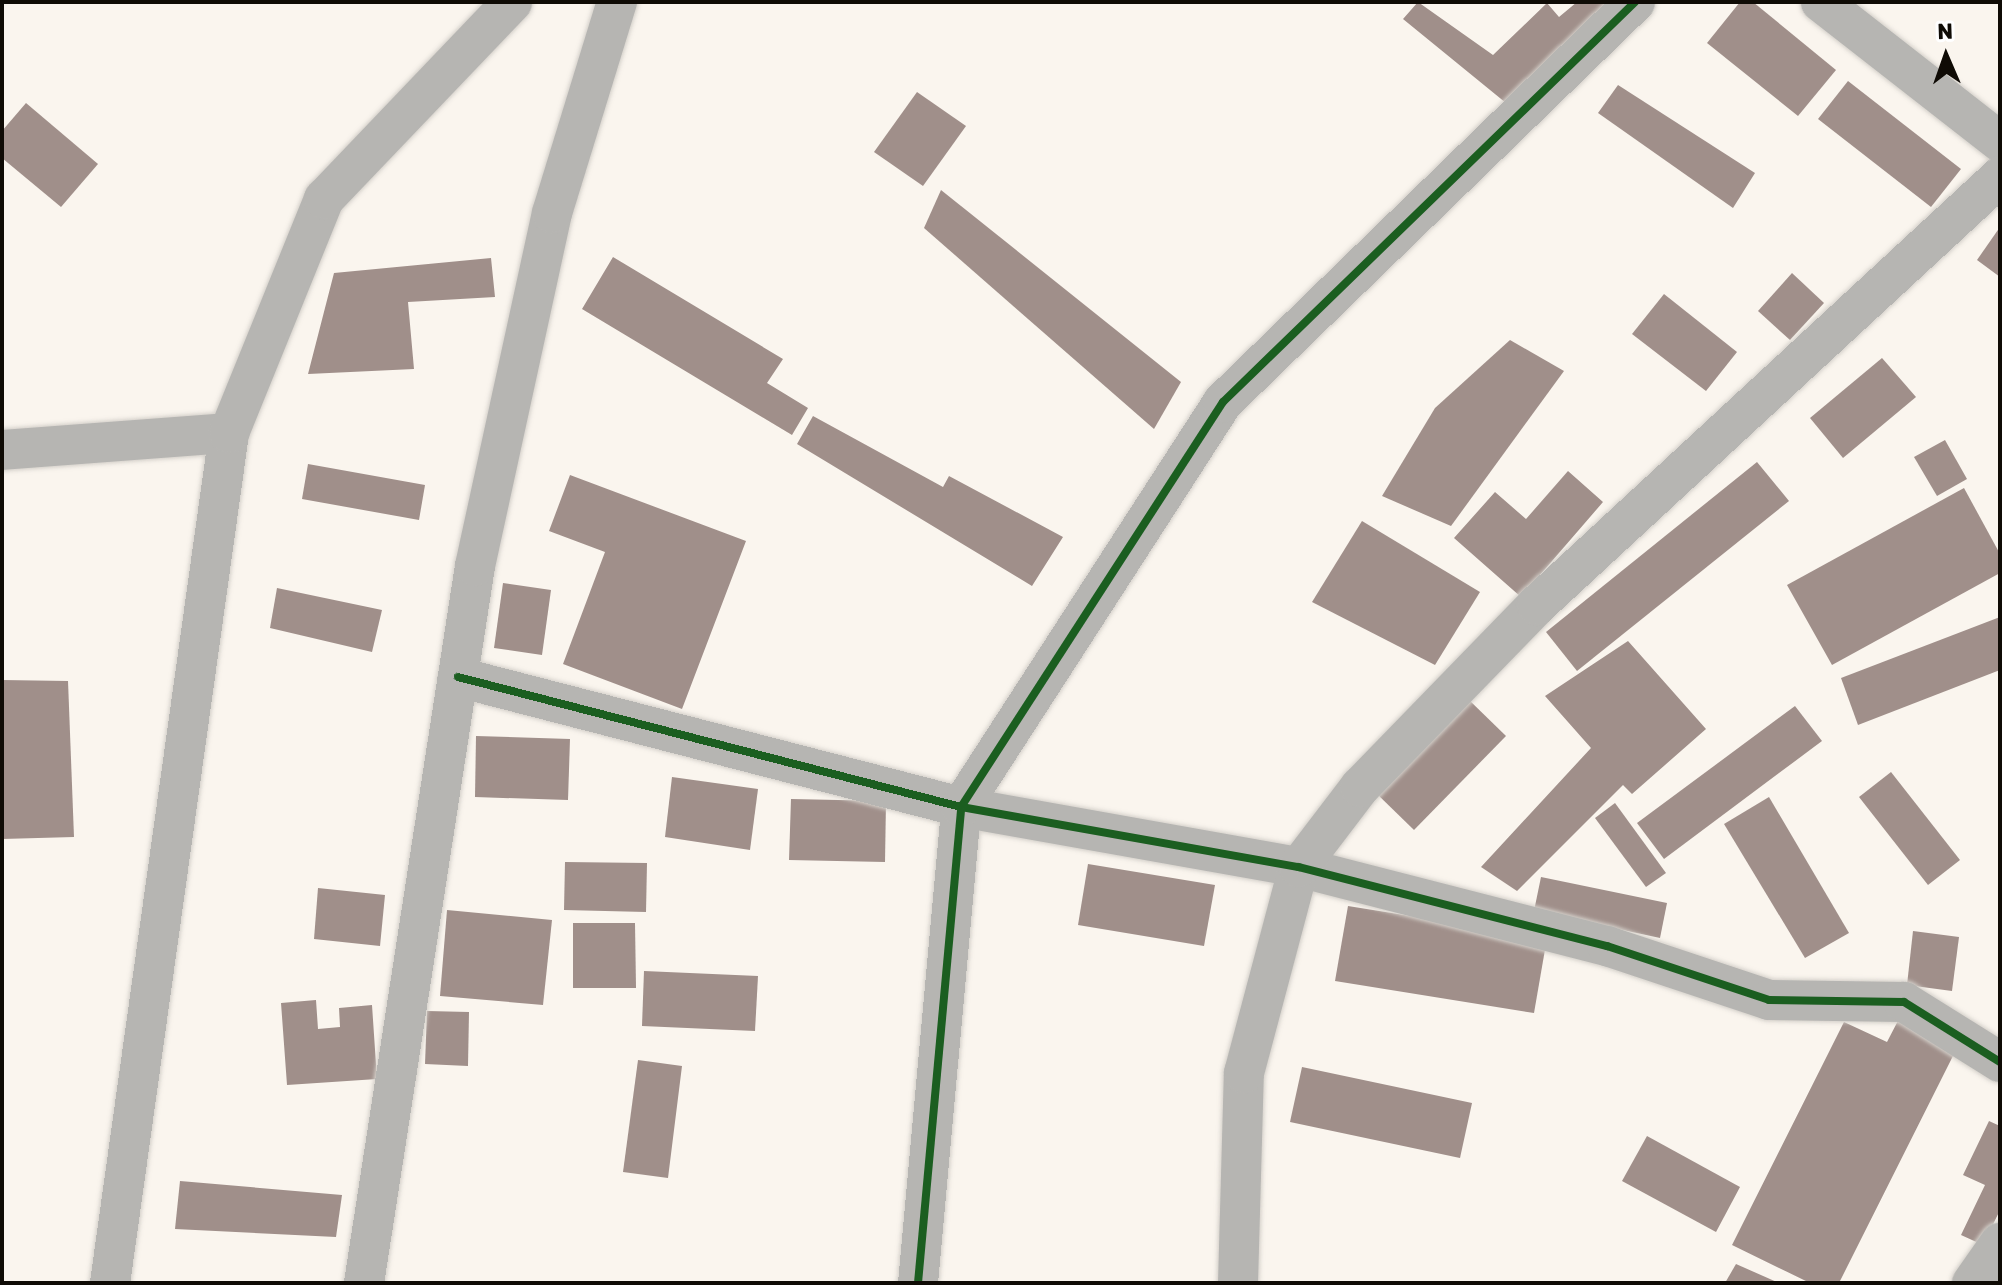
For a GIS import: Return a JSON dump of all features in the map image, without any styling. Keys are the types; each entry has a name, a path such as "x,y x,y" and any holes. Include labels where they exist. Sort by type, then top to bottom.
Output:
{"street":[{"path":"110,1283 229,433 324,199 512,2"},
{"path":"364,1283 458,677 552,213 617,2"},
{"path":"918,1283 961,807 1223,402 1635,2"},
{"path":"1821,2 2000,142"},
{"path":"1238,1283 1244,1073 1299,867 1360,787 1537,605 2000,177"},
{"path":"2,450 229,433"},
{"path":"458,677 961,807 1299,867 1607,946 1769,1000 1904,1002 2000,1062"},
{"path":"1972,1283 2000,1243"}],"building":[{"path":"1418,2 1493,55 1547,3 1559,17 1577,2 1621,2 1506,103 1403,19"},
{"path":"1740,2 1753,2 1836,70 1798,116 1707,43"},
{"path":"1848,81 1961,169 1931,207 1818,119"},
{"path":"1618,85 1755,173 1733,208 1598,113"},
{"path":"917,92 966,126 923,186 874,152"},
{"path":"26,103 98,164 61,207 2,158 2,131"},
{"path":"941,190 1181,382 1154,429 924,228"},
{"path":"2000,227 2000,277 1977,260"},
{"path":"613,257 783,359 767,383 808,408 792,435 582,309"},
{"path":"491,258 495,297 408,302 414,369 308,374 334,273"},
{"path":"1792,273 1824,303 1790,340 1758,311"},
{"path":"1664,294 1737,352 1706,391 1632,334"},
{"path":"1510,340 1564,371 1451,526 1382,496 1435,408"},
{"path":"1882,358 1916,397 1843,458 1810,418"},
{"path":"813,416 943,487 949,476 1063,537 1032,586 797,444"},
{"path":"1945,440 1967,479 1937,496 1914,457"},
{"path":"1757,462 1789,501 1577,671 1546,632"},
{"path":"308,464 425,485 419,520 302,499"},
{"path":"1568,471 1603,502 1521,597 1454,538 1495,492 1526,519"},
{"path":"570,475 746,541 682,709 563,664 605,552 549,531"},
{"path":"1964,488 2000,554 2000,573 1832,665 1787,585"},
{"path":"1362,521 1480,592 1435,665 1312,602"},
{"path":"503,583 551,590 542,655 494,648"},
{"path":"277,588 382,610 372,652 270,628"},
{"path":"2000,617 2000,670 1858,725 1841,678"},
{"path":"1628,641 1706,729 1632,794 1623,785 1517,891 1481,867 1591,748 1545,696"},
{"path":"2,680 68,681 74,837 2,839"},
{"path":"1467,698 1506,736 1414,830 1375,792"},
{"path":"1795,706 1822,741 1664,859 1637,823"},
{"path":"476,736 570,739 568,800 475,797"},
{"path":"1891,772 1960,860 1928,885 1859,797"},
{"path":"672,777 758,789 750,850 665,837"},
{"path":"1769,797 1849,933 1805,958 1724,824"},
{"path":"791,799 886,801 885,862 789,860"},
{"path":"1615,803 1666,873 1646,887 1595,818"},
{"path":"565,862 647,863 646,912 564,910"},
{"path":"1088,864 1215,885 1204,946 1078,925"},
{"path":"1541,877 1667,903 1660,938 1534,911"},
{"path":"318,888 385,895 380,946 314,939"},
{"path":"1348,906 1547,938 1534,1013 1335,981"},
{"path":"447,910 552,920 543,1005 440,996"},
{"path":"573,923 635,923 636,988 573,988"},
{"path":"1913,931 1959,937 1952,991 1907,985"},
{"path":"644,971 758,976 755,1031 642,1026"},
{"path":"316,1000 318,1029 340,1027 339,1008 372,1005 377,1079 287,1085 281,1003"},
{"path":"427,1011 469,1012 468,1066 425,1064"},
{"path":"1902,1013 1960,1042 1839,1283 1810,1283 1732,1245 1844,1022 1887,1042"},
{"path":"638,1060 682,1066 668,1178 623,1172"},
{"path":"1302,1067 1472,1103 1460,1158 1290,1122"},
{"path":"1989,1121 2000,1126 2000,1210 1983,1245 1961,1235 1985,1185 1963,1175"},
{"path":"1647,1136 1740,1187 1716,1232 1622,1181"},
{"path":"180,1181 342,1195 336,1237 175,1229"},
{"path":"1736,1264 1779,1283 1725,1283"}],"cycle path":[{"path":"918,1283 961,807 1223,402 1635,2"},
{"path":"458,677 961,807 1299,867 1607,946 1769,1000 1904,1002 2000,1062"}]}
